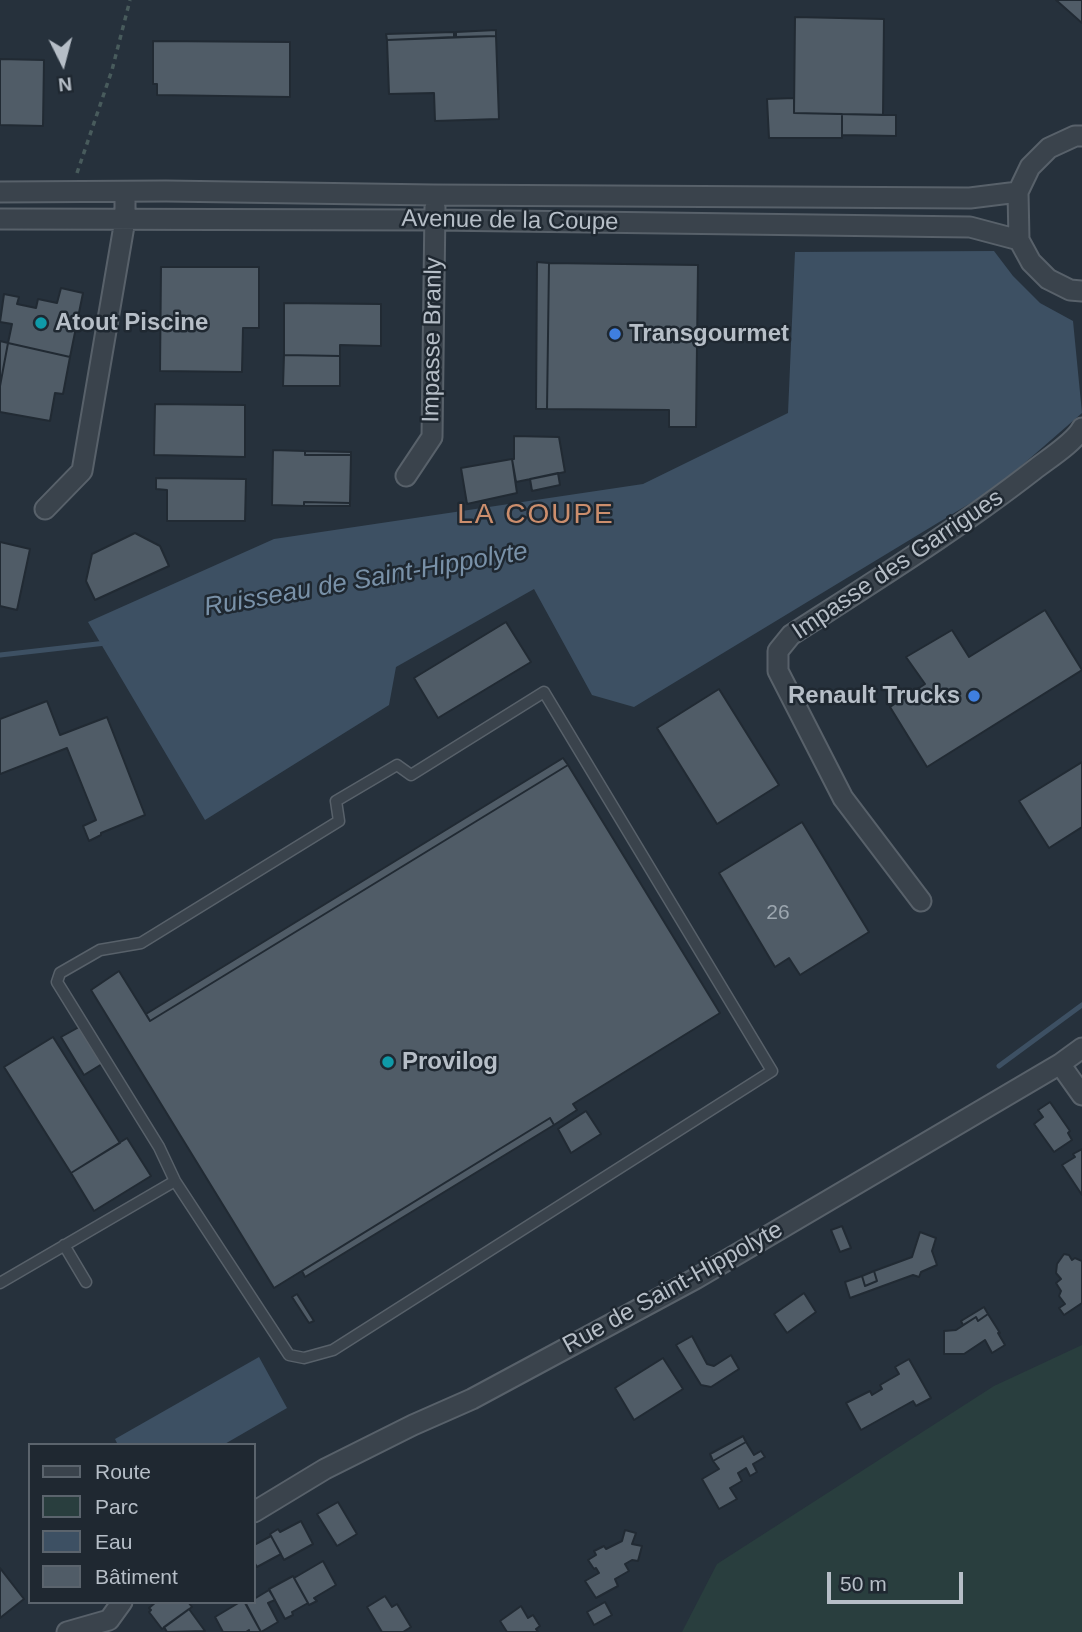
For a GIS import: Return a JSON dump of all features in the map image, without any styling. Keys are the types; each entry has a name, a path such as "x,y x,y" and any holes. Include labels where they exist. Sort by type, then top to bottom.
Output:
{"street":[{"path":"1082,135 1049,148 1030,167 1018,192 1019,240 1031,261 1048,279 1070,290 1082,291"},
{"name":"Avenue de la Coupe","path":"0,192 970,198 1018,192"},
{"path":"45,509 82,471 125,220 124,192"},
{"name":"Impasse Branly","path":"406,476 432,437 434,195"},
{"name":"Avenue de la Coupe","path":"0,219 435,220 970,227 1019,240"},
{"name":"Impasse des Garrigues","path":"921,901 843,798 778,671 778,651 791,635 951,531 1001,495 1053,455 1082,428"},
{"name":"Rue de Saint-Hippolyte","path":"256,1511 325,1469 472,1399 695,1279 1060,1064 1082,1048"},
{"path":"1060,1064 1082,1095"},
{"path":"67,1632 113,1626 121,1604"}],"lane":[{"path":"544,692 772,1072 333,1350 304,1358 289,1356 175,1181 159,1147 57,982 60,973 100,950 141,943 339,821 336,801 397,765 411,775 544,692"},
{"path":"0,1283 175,1181"},
{"path":"64,1245 86,1282"}],"path":[{"path":"71,192 111,70 130,0"}],"green space":[{"path":"1082,1345 1082,1632 682,1632 717,1564 994,1386"}],"water":[{"path":"994,251 1013,276 1040,303 1073,321 1082,413 997,487 634,707 592,695 534,589 396,667 389,705 205,820 88,622 274,539 643,484 788,413 795,252"},
{"path":"259,1357 287,1408 226,1443 117,1443 115,1439"}],"building":[{"path":"1056,0 1082,0 1082,23"},
{"path":"795,17 884,19 883,115 794,113"},
{"path":"496,30 496,36 456,37 456,32"},
{"path":"454,32 454,37 387,40 386,34"},
{"path":"496,36 499,119 435,121 434,93 389,94 387,40"},
{"path":"153,41 290,42 290,97 157,95 157,84 153,84"},
{"path":"0,59 44,60 43,126 0,125"},
{"path":"794,98 794,113 842,114 842,138 769,138 767,99"},
{"path":"842,114 896,115 896,136 842,135"},
{"path":"537,262 549,263 547,409 536,409"},
{"path":"549,263 698,265 696,427 669,427 669,410 547,409"},
{"path":"161,267 259,267 259,328 243,328 242,372 160,371"},
{"name":"Atout Piscine","path":"61,288 83,293 70,357 8,343 12,324 0,322 4,294 19,297 17,304 36,308 38,299 57,303"},
{"path":"284,303 381,304 381,346 340,345 340,356 284,355"},
{"name":"Atout Piscine","path":"0,341 8,343 0,386"},
{"path":"8,343 70,357 63,394 55,393 50,421 0,412 0,386"},
{"path":"284,355 340,356 340,386 283,386"},
{"path":"155,404 245,405 245,457 154,455"},
{"path":"514,436 559,437 565,472 516,482 512,459"},
{"path":"273,450 305,451 305,455 351,455 350,503 304,502 304,506 272,505"},
{"path":"305,451 351,452 351,455 305,455"},
{"path":"512,459 517,493 467,504 461,468"},
{"path":"558,473 560,485 532,491 530,479"},
{"path":"156,478 246,479 245,521 167,521 167,490 156,489"},
{"path":"304,502 350,503 350,506 304,506"},
{"path":"135,533 160,546 169,566 95,600 86,581 92,554"},
{"path":"0,542 30,549 17,610 0,606"},
{"name":"Renault Trucks","path":"1045,610 1082,670 927,767 890,707 925,684 906,657 952,630 969,657"},
{"path":"506,622 531,662 438,718 414,678"},
{"path":"719,689 779,785 717,824 657,728"},
{"path":"47,701 60,735 107,717 145,815 101,833 89,841 83,826 96,820 67,748 0,774 0,719"},
{"path":"563,758 568,765 150,1021 146,1014"},
{"path":"1082,762 1082,827 1049,848 1019,801"},
{"name":"Provilog","path":"568,765 720,1013 573,1104 577,1110 554,1125 550,1118 274,1288 91,990 119,971 150,1021"},
{"path":"802,822 869,932 800,975 789,958 775,967 719,873"},
{"path":"79,1027 102,1064 84,1075 61,1037"},
{"path":"53,1037 120,1143 71,1173 4,1067"},
{"path":"1050,1102 1070,1131 1068,1133 1072,1140 1054,1152 1034,1124 1043,1117 1038,1110"},
{"path":"586,1111 601,1134 571,1153 558,1129"},
{"path":"550,1118 554,1125 305,1277 302,1271"},
{"path":"127,1138 151,1176 94,1211 71,1173"},
{"path":"1082,1149 1082,1195 1062,1165"},
{"path":"842,1226 851,1248 840,1252 831,1230"},
{"path":"920,1232 936,1238 932,1251 937,1265 921,1272 919,1277 913,1275 850,1298 845,1282 862,1276 865,1286 877,1281 874,1271 912,1257"},
{"path":"1064,1254 1069,1255 1072,1260 1075,1258 1082,1261 1082,1303 1064,1315 1059,1308 1065,1304 1059,1296 1061,1291 1056,1283 1061,1279 1056,1273 1057,1264"},
{"path":"874,1271 877,1281 865,1286 862,1276"},
{"path":"804,1293 816,1312 787,1333 774,1314"},
{"path":"297,1294 314,1321 309,1323 292,1297"},
{"path":"984,1307 988,1314 978,1321 976,1317 963,1325 961,1321"},
{"path":"988,1314 1005,1345 992,1353 985,1340 964,1354 944,1354 944,1331 956,1330 976,1317 978,1321"},
{"path":"692,1336 707,1364 714,1366 731,1355 739,1369 711,1387 701,1385 676,1345"},
{"path":"663,1358 683,1389 634,1420 615,1388"},
{"path":"909,1359 931,1398 916,1406 913,1401 861,1430 846,1403 870,1391 872,1395 882,1389 880,1385 899,1374 895,1367"},
{"path":"743,1436 746,1442 713,1461 710,1454"},
{"path":"746,1442 754,1455 761,1451 765,1457 753,1464 757,1472 750,1476 746,1468 738,1473 742,1481 730,1488 737,1499 719,1509 702,1479 719,1469 713,1461"},
{"path":"338,1502 357,1534 337,1546 317,1514"},
{"path":"301,1521 313,1544 284,1560 270,1534"},
{"path":"625,1530 636,1533 632,1544 642,1546 638,1561 632,1560 625,1564 629,1571 615,1579 618,1586 596,1598 585,1581 599,1573 588,1560 596,1555 594,1551 604,1546 606,1549 622,1541"},
{"path":"271,1536 281,1554 257,1567 256,1544"},
{"path":"323,1561 336,1585 314,1598 317,1601 309,1605 294,1578"},
{"path":"0,1568 24,1599 0,1618"},
{"path":"293,1576 308,1603 285,1619 269,1589"},
{"path":"269,1590 275,1600 268,1603 278,1622 261,1632 246,1604 256,1604 256,1598"},
{"path":"385,1596 392,1607 397,1604 411,1627 403,1632 382,1632 367,1607"},
{"path":"605,1602 612,1615 594,1625 587,1612"},
{"path":"154,1604 190,1604 192,1607 162,1629 149,1612"},
{"path":"237,1604 246,1604 261,1632 223,1632 215,1617"},
{"path":"521,1606 528,1618 533,1615 540,1626 536,1629 538,1632 507,1632 500,1621"},
{"path":"189,1609 205,1631 167,1632 164,1627"}],"waterway":[{"name":"Ruisseau de Saint-Hippolyte","path":"0,655 106,643"},
{"path":"999,1066 1082,1005"}],"place":[{"name":"Atout Piscine","path":"41,323"},
{"name":"Transgourmet","path":"615,334"},
{"name":"Renault Trucks","path":"974,696"},
{"name":"Provilog","path":"388,1062"}],"district":[{"name":"LA COUPE","path":"536,515"}]}
